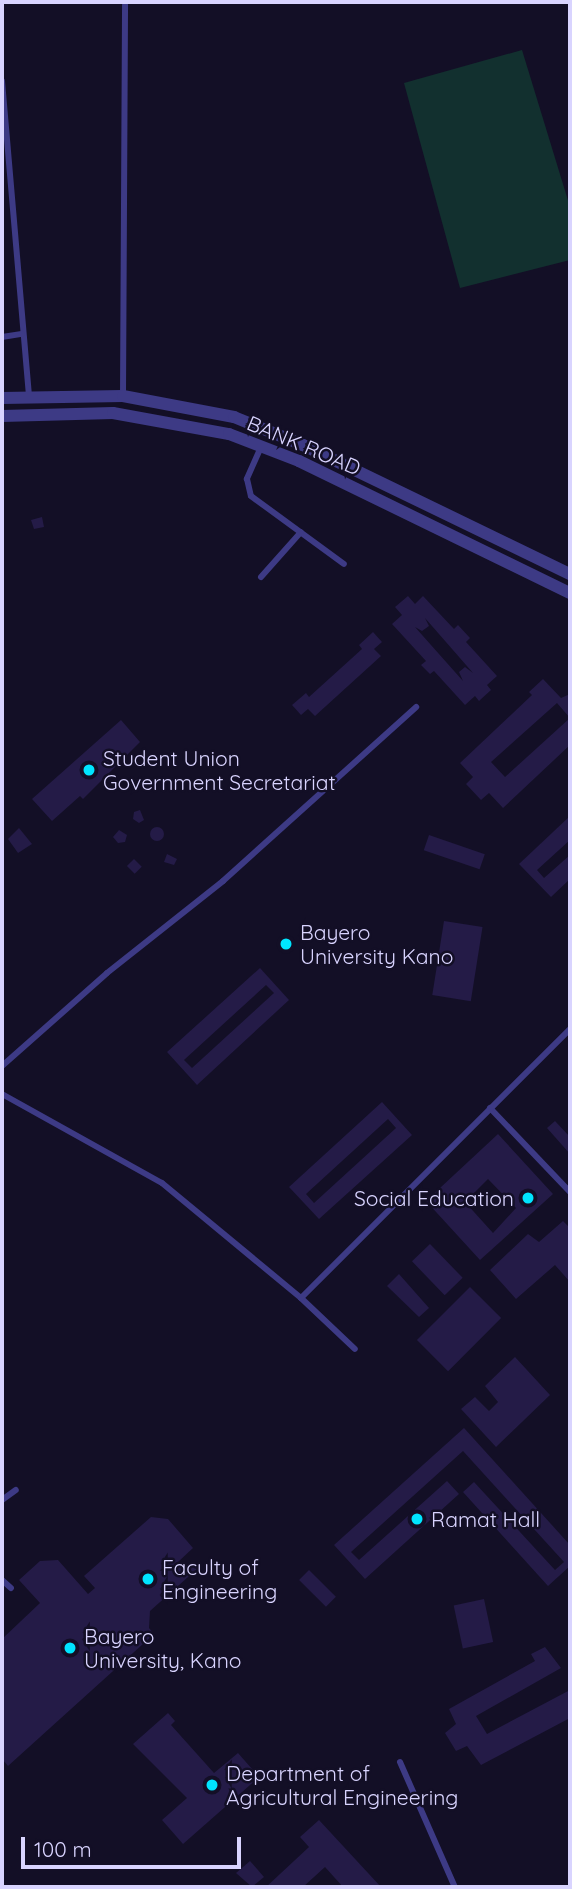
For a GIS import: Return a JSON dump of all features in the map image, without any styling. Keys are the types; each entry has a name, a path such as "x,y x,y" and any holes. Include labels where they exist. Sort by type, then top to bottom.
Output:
{"street":[{"path":"2,398 29,394 123,396 234,417 303,445 570,574"},
{"name":"BANK ROAD","path":"2,416 70,412 155,418 229,434 570,593"}],"lane":[{"path":"123,396 125,5"},
{"path":"2,81 29,394"},
{"path":"2,337 22,334"},
{"path":"261,447 246,486 251,496 344,564"},
{"path":"261,577 301,532"},
{"path":"2,1066 107,973 223,881 416,707"},
{"path":"301,1298 570,1029"},
{"path":"2,1094 162,1183 301,1298 355,1349"},
{"path":"489,1108 570,1192"},
{"path":"2,1500 16,1490"},
{"path":"2,1580 11,1588"},
{"path":"400,1762 455,1887"}],"green space":[{"path":"522,50 570,207 570,260 460,288 404,83"}],"building":[{"path":"42,517 44,527 34,529 31,520"},
{"path":"408,596 415,604 423,596 454,629 458,625 470,638 466,642 497,676 487,685 491,690 479,701 475,696 465,705 434,671 430,674 421,665 426,661 392,624 402,615 395,607","holes":["425,618 473,673 465,667 459,672 463,681 415,627 422,631 429,626"]},
{"path":"373,632 382,642 374,649 381,656 315,716 308,709 301,715 292,705 306,693 309,697 362,649 359,645"},
{"path":"543,679 561,698 570,694 570,718 570,745 503,808 489,793 481,800 466,784 473,777 460,763 532,695 529,692","holes":["557,703 570,718 505,777 491,762"]},
{"name":"Student Union Government Secretariat","path":"121,720 140,742 83,799 80,796 52,821 32,799"},
{"path":"140,810 144,820 139,823 133,819 134,812"},
{"path":"570,816 570,840 537,870 544,878 570,855 570,879 551,897 519,864"},
{"path":"157,827 162,829 162,839 157,841 152,839 150,834 152,829"},
{"path":"19,828 32,844 18,853 8,839"},
{"path":"119,830 127,835 125,842 118,843 113,837"},
{"path":"429,835 485,854 480,869 424,850"},
{"path":"167,854 177,859 174,865 164,862"},
{"path":"134,859 142,867 135,874 127,866"},
{"path":"444,921 483,927 471,1001 432,995"},
{"path":"260,968 289,1000 197,1085 167,1052","holes":["266,985 274,993 192,1068 184,1060"]},
{"path":"382,1102 412,1135 319,1219 289,1187","holes":["388,1119 396,1128 314,1203 306,1194"]},
{"path":"555,1121 570,1137 570,1154 547,1128"},
{"name":"Social Education","path":"498,1134 553,1194 480,1260 426,1201","holes":["488,1179 516,1208 493,1233 465,1202"]},
{"name":"Social Education","path":"563,1221 570,1228 570,1282 555,1265 516,1299 490,1270 528,1234 539,1242"},
{"path":"430,1244 463,1278 445,1295 412,1261"},
{"path":"399,1274 429,1308 419,1317 387,1286"},
{"path":"470,1287 501,1318 448,1371 417,1340"},
{"path":"515,1357 550,1395 496,1447 461,1409 475,1397 489,1411 498,1402 485,1386"},
{"name":"Ramat Hall","path":"464,1428 570,1545 570,1566 548,1586 463,1492 474,1482 555,1570 564,1562 463,1451 351,1552 359,1560 447,1481 459,1494 365,1579 334,1545"},
{"name":"Bayero University, Kano","path":"151,1517 168,1519 193,1548 178,1562 184,1570 193,1564 197,1569 150,1611 149,1628 154,1634 8,1766 2,1759 2,1639 40,1603 19,1580 40,1561 58,1560 88,1594 95,1588 84,1576"},
{"path":"309,1570 336,1597 326,1607 299,1580"},
{"path":"484,1599 493,1642 463,1648 454,1605"},
{"path":"545,1647 561,1668 476,1716 487,1734 570,1690 570,1718 481,1765 467,1746 456,1751 445,1733 456,1724 449,1709 535,1661 531,1654"},
{"name":"Department of Agricultural Engineering","path":"168,1713 175,1721 171,1725 214,1773 238,1753 259,1777 183,1844 162,1820 187,1798 133,1744"},
{"path":"319,1820 381,1887 343,1887 325,1867 303,1887 266,1887 309,1847 300,1837"},
{"path":"250,1861 264,1877 252,1887 236,1873"}],"place":[{"name":"Student Union Government Secretariat","path":"89,770"},
{"name":"Bayero University Kano","path":"286,944"},
{"name":"Social Education","path":"528,1198"},
{"name":"Ramat Hall","path":"417,1519"},
{"name":"Faculty of Engineering","path":"148,1579"},
{"name":"Bayero University, Kano","path":"70,1648"},
{"name":"Department of Agricultural Engineering","path":"212,1785"}]}
